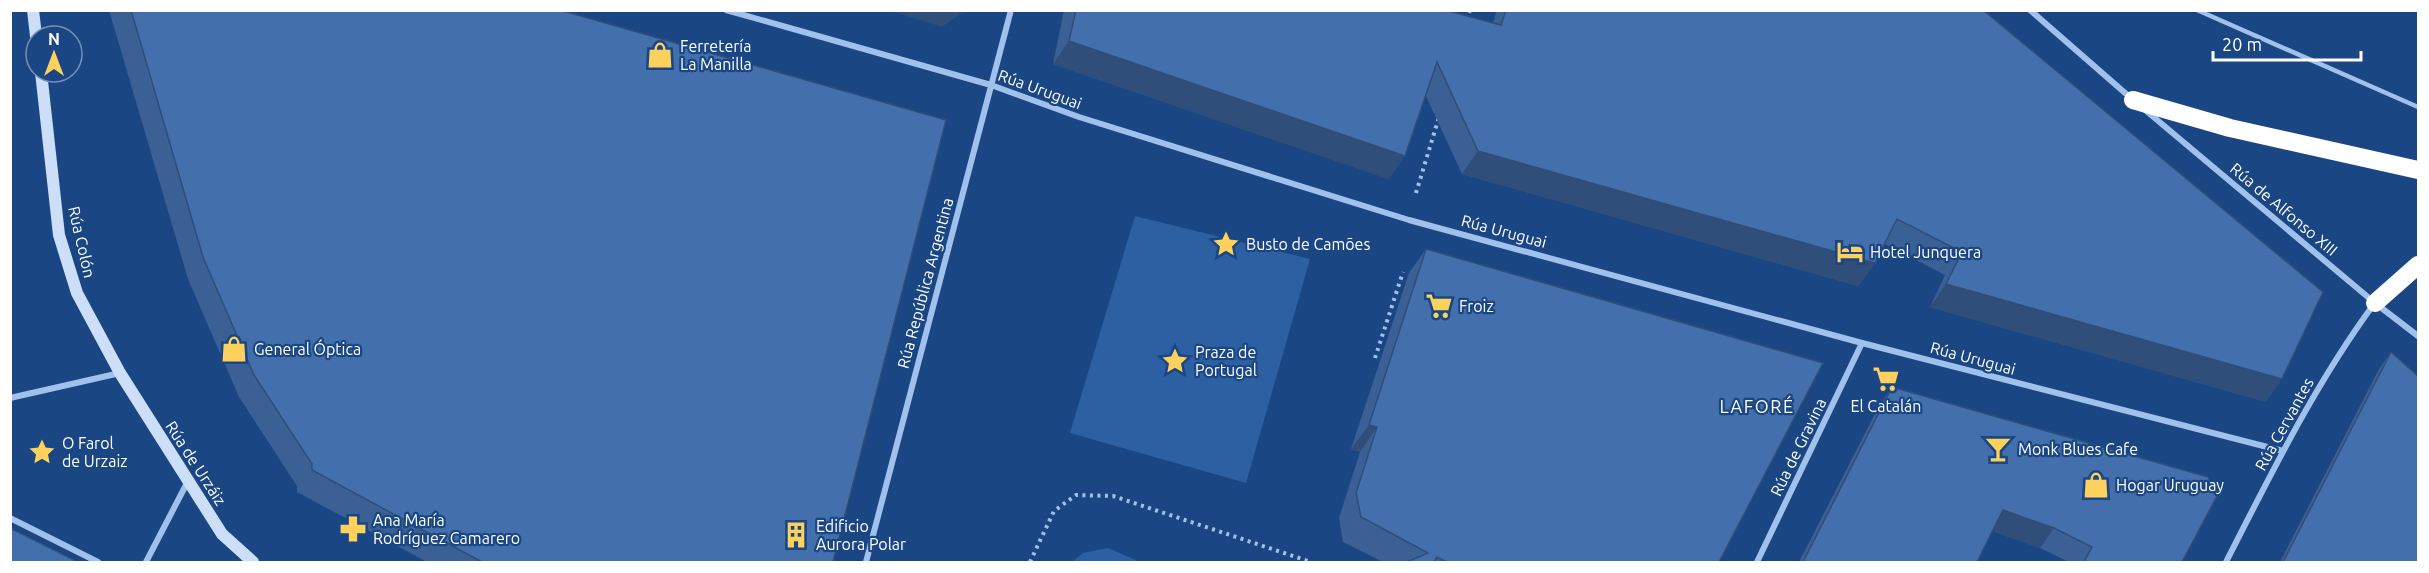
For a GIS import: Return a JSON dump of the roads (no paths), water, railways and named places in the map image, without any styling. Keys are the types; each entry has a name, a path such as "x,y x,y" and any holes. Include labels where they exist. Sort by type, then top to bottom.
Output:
{"highway":[{"path":"2133,100 2230,128 2418,170"},
{"path":"2375,303 2418,265"}],"main road":[{"name":"Rúa Colón","path":"41,84 59,235 77,293 120,373"},
{"name":"Rúa de Urzáiz","path":"120,373 222,534 253,562"}],"street":[{"name":"Rúa Uruguai","path":"726,10 991,85 1079,117 1409,220 1862,343 2283,451"},
{"name":"Rúa República Argentina","path":"866,562 1011,10"},
{"name":"Rúa de Alfonso XIII","path":"2030,10 2133,100 2375,303 2418,336"},
{"name":"Rúa Cervantes","path":"2226,562 2283,451 2343,345 2375,303"},
{"name":"Rúa de Gravina","path":"1757,562 1862,343"},
{"path":"10,398 120,373"},
{"path":"146,562 188,481"},
{"path":"10,518 98,562"}],"lane":[{"path":"2197,10 2418,107"}],"place":[{"name":"Ferretería La Manilla","path":"660,55"},
{"name":"Busto de Camões","path":"1226,244"},
{"name":"Hotel Junquera","path":"1850,252"},
{"name":"Froiz","path":"1439,306"},
{"name":"General Óptica","path":"234,349"},
{"name":"Praza de Portugal","path":"1175,361"},
{"name":"El Catalán","path":"1886,379"},
{"name":"Monk Blues Cafe","path":"1998,449"},
{"name":"O Farol de Urzaiz","path":"42,452"},
{"name":"Hogar Uruguay","path":"2096,485"},
{"name":"Ana María Rodríguez Camarero","path":"353,529"},
{"name":"Edificio Aurora Polar","path":"796,535"}],"district":[{"name":"LAFORÉ","path":"1757,406"}]}
